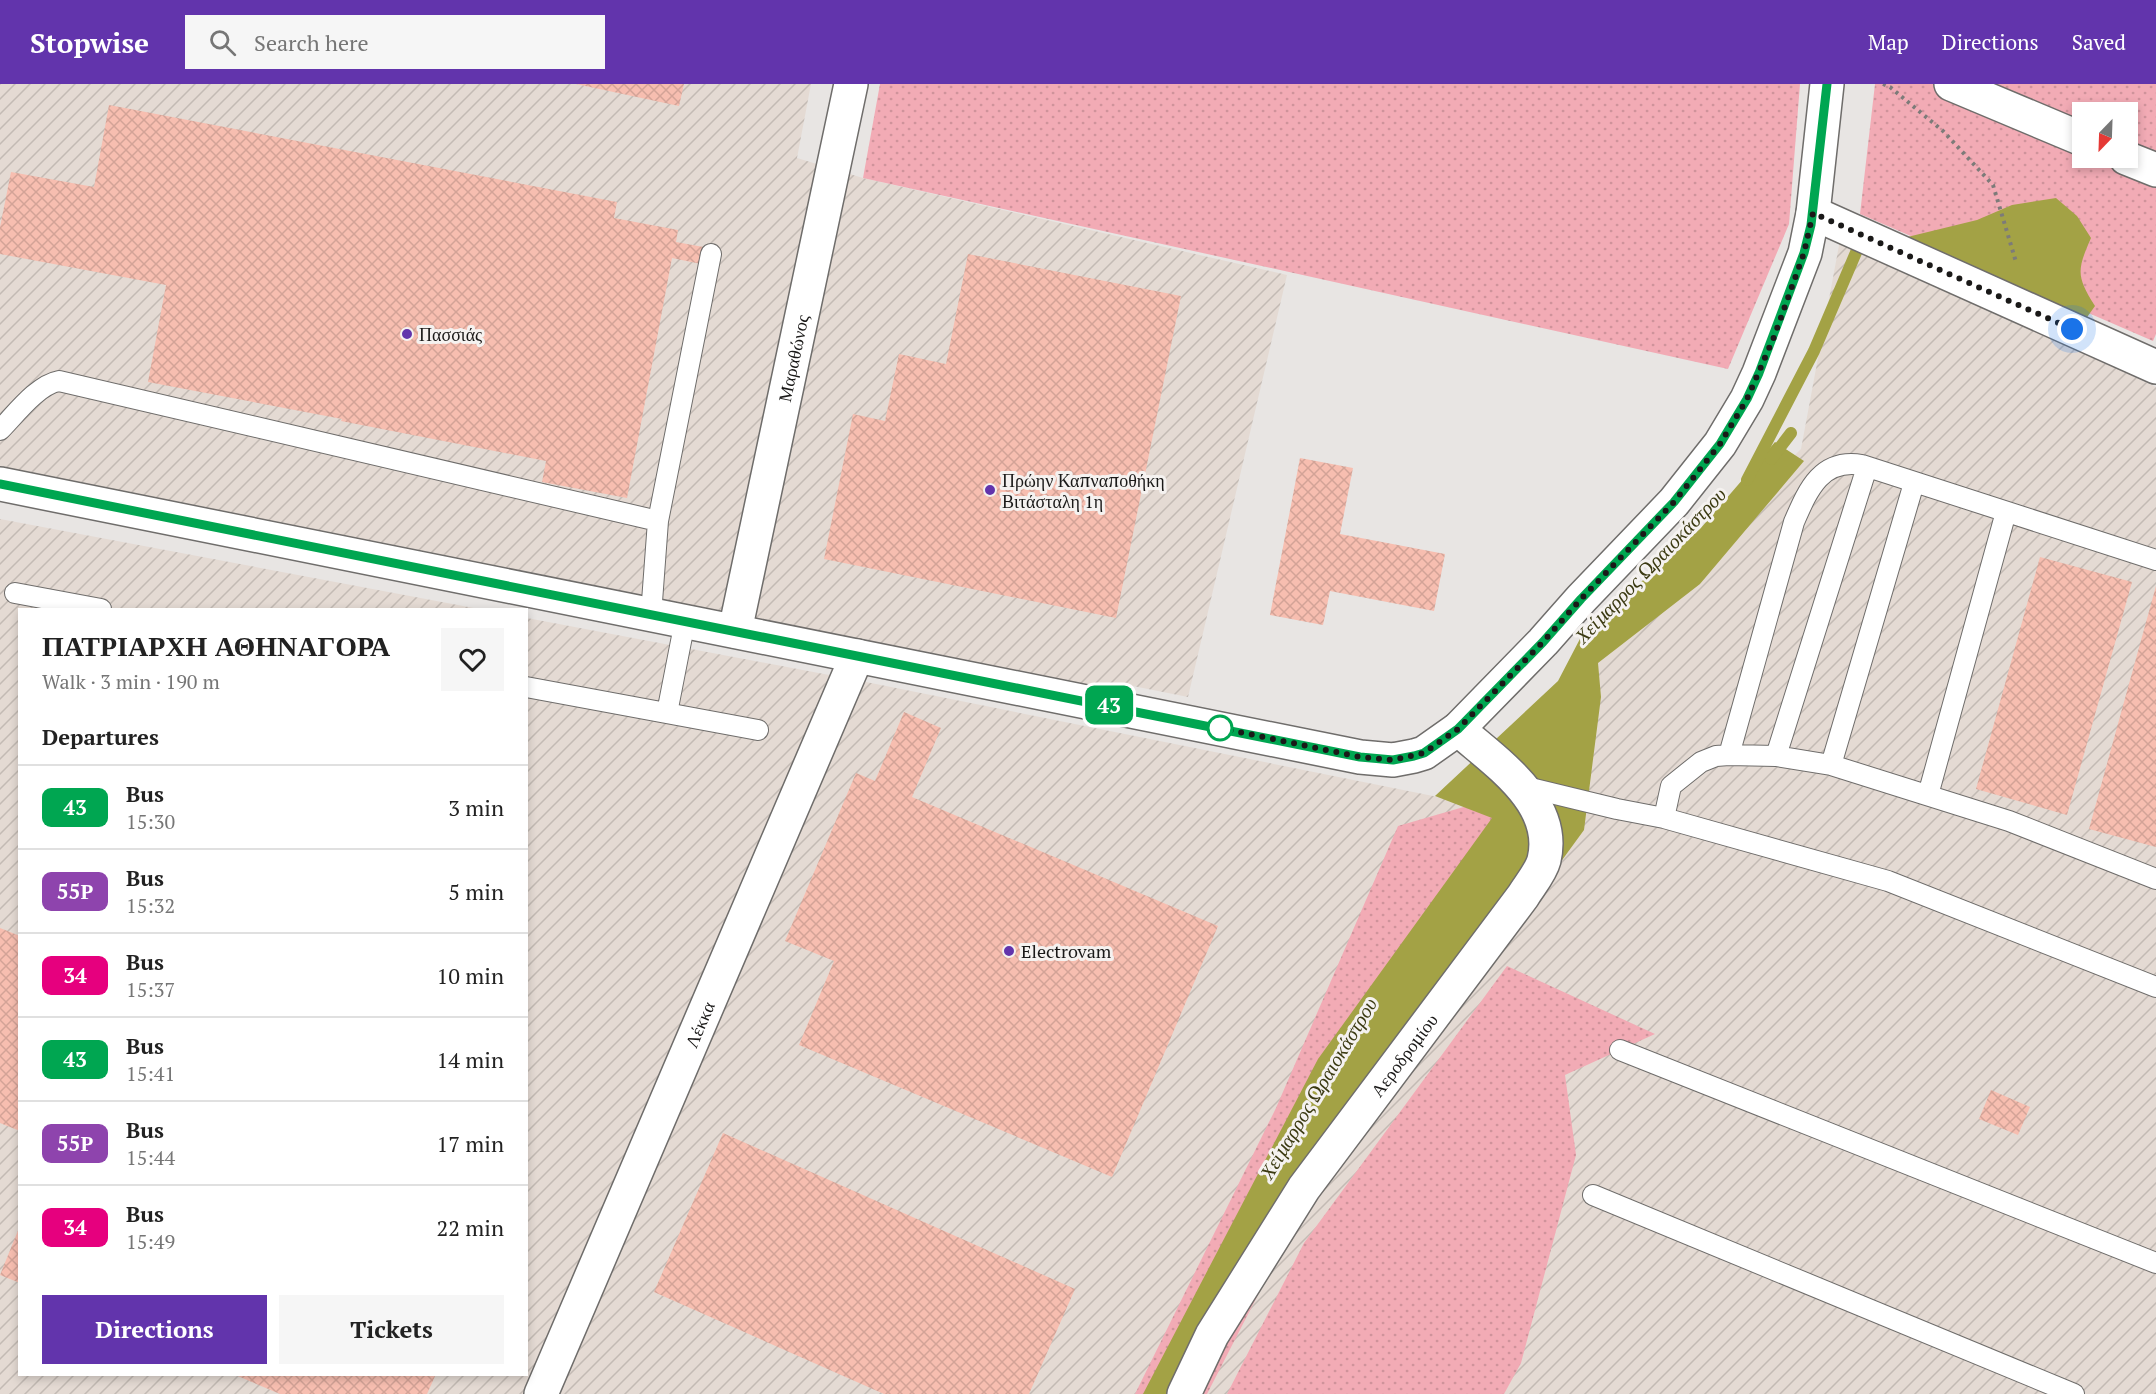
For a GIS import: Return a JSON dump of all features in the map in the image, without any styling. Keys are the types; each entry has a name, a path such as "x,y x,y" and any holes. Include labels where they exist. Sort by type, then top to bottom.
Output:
{"street":[{"name":"Μαραθώνος","path":"735,631 851,84"},
{"path":"0,484 1380,759 1403,758 1424,753 1458,729 1536,650 1581,599 1674,502 1720,444 1747,399 1774,337 1804,253 1813,213 1827,84"},
{"path":"1951,84 2072,135"},
{"path":"2138,163 2156,170"},
{"path":"1813,213 2156,367"},
{"name":"Λέκκα","path":"541,1394 857,656"},
{"name":"Αεροδρομίου","path":"1184,1394 1212,1335 1304,1188 1523,896 1544,861 1545,834 1537,809 1522,786 1458,729"}],"lane":[{"path":"651,615 658,521 711,254"},
{"path":"0,430 45,386 51,382 67,382 658,521"},
{"path":"1729,755 1796,518 1819,477 1839,465 1850,463 1867,467 2156,561"},
{"path":"1776,756 1867,467"},
{"path":"1831,765 1914,483"},
{"path":"1928,795 2006,512"},
{"path":"15,593 96,608"},
{"path":"667,713 685,621"},
{"path":"528,687 758,730"},
{"path":"1664,818 1671,786 1701,762 1716,756 1776,756 1831,765 2009,821 2156,879"},
{"path":"1522,786 1664,818 1888,882 2156,987"},
{"path":"1620,1050 2156,1263"},
{"path":"1593,1195 2074,1394"}],"path":[{"path":"1883,84 1890,87 1943,131 1994,185 2030,310"}],"shaded area":[{"path":"0,84 811,84 797,158 863,178 1287,275 1188,697 1128,685 1117,724 0,501"},
{"path":"880,84 1800,84 1789,224 1728,369 863,178"},
{"path":"1875,84 2156,84 2156,334 2153,341 1860,214"},
{"path":"1840,240 2156,387 2156,1394 0,1394 0,519 474,608 18,608 18,1376 528,1376 528,618 866,682 1448,799 1801,449"},
{"path":"1474,804 1502,820 1207,1394 1135,1394 1276,1108 1398,826"},
{"path":"1507,966 1655,1034 1565,1075 1576,1155 1521,1363 1504,1394 1227,1394 1304,1243"}],"water":[{"path":"2056,198 2077,216 2091,238 2083,258 2081,273 2084,287 2095,306 2068,344 1891,241 1977,220 2012,205"},
{"path":"1775,442 1804,461 1700,584 1598,663 1601,697 1584,830 1247,1292 1200,1394 1143,1394 1318,1059 1492,818 1435,796 1558,681 1582,635 1700,529"}],"building":[{"path":"576,84 684,84 679,106"},
{"name":"Πασσιάς","path":"109,105 617,202 614,218 678,230 676,242 709,248 706,265 672,258 627,498 542,482 546,461 148,382 166,285 0,254 0,227 11,172 94,187"},
{"name":"Πρώην Καπναποθήκη Βιτάσταλη 1η","path":"968,254 1181,296 1116,618 824,559 853,414 885,421 899,354 946,364"},
{"path":"1300,458 1353,468 1340,534 1445,554 1434,611 1330,591 1323,625 1270,615"},
{"path":"2040,557 2132,582 2067,815 1976,789"},
{"path":"2156,586 2156,847 2089,829"},
{"name":"Electrovam","path":"904,712 941,728 912,797 1218,926 1112,1177 799,1045 834,961 785,941 856,773 875,781"},
{"path":"0,928 18,935 18,1130 0,1123"},
{"path":"1991,1090 2030,1107 2018,1135 1979,1119"},
{"path":"723,1133 1075,1289 1029,1394 884,1394 654,1292"},
{"path":"18,1230 18,1282 0,1275"},
{"path":"238,1376 435,1376 427,1394 280,1394"}],"waterway":[{"path":"1747,480 1814,351 1863,236"},
{"name":"Χείμαρρος Ωραιοκάστρου","path":"1771,459 1791,433"}],"bus line":[{"name":"43","path":"0,484 1360,757 1393,760 1403,758 1424,753 1445,740 1506,681 1674,502 1733,424 1747,399 1774,337 1804,253 1811,225 1827,84"}],"place":[{"name":"Πασσιάς","path":"407,334"},
{"name":"Πρώην Καπναποθήκη Βιτάσταλη 1η","path":"990,490"},
{"name":"Electrovam","path":"1009,951"}],"route":[{"path":"1220,728 1360,757 1393,760 1424,753 1458,729 1674,502 1720,444 1747,399 1774,337 1804,253 1813,213 2072,329"}]}
